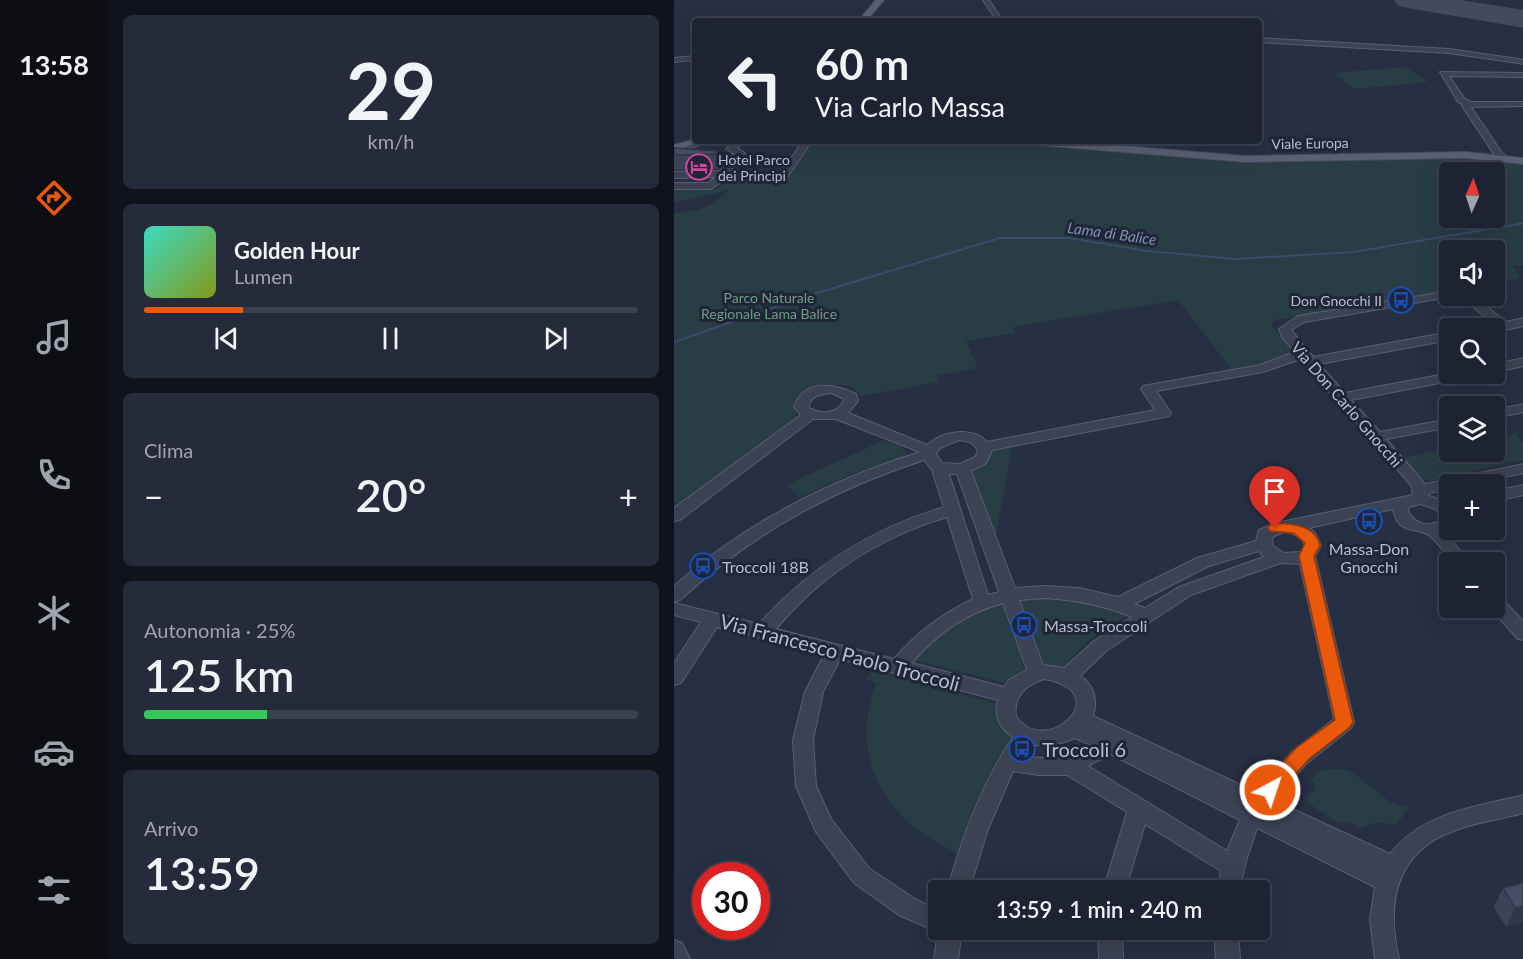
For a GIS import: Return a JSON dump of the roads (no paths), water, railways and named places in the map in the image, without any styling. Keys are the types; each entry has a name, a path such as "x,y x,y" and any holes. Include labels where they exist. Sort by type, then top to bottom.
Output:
{"main road":[{"path":"865,18 880,0"},
{"path":"674,149 692,143"},
{"name":"Viale Europa","path":"1062,144 1245,159 1456,155 1523,161"}],"street":[{"path":"986,0 998,18"},
{"path":"1262,40 1449,51 1523,62"},
{"path":"674,61 692,59"},
{"path":"1523,75 1443,74 1461,100 1470,104 1523,104"},
{"path":"1470,104 1507,155 1504,158"},
{"path":"674,149 693,144"},
{"path":"674,186 710,186 721,177 740,153 731,149 736,144"},
{"path":"770,180 796,144"},
{"path":"674,176 781,180 806,144"},
{"path":"718,159 735,160"},
{"path":"777,170 788,170"},
{"name":"Via Don Carlo Gnocchi","path":"1421,494 1376,437 1286,334 1288,325 1296,321 1439,296"},
{"path":"1476,306 1489,318"},
{"path":"1505,326 1523,322"},
{"path":"984,447 1164,413 1148,389 1306,358 1439,338"},
{"path":"1505,366 1523,362"},
{"path":"1341,398 1439,379"},
{"path":"826,389 842,390 851,397 849,406 837,414 822,417 810,415 803,411 801,402 810,393 826,389"},
{"path":"1505,412 1523,408"},
{"path":"837,414 963,469 981,460 984,447"},
{"path":"674,516 810,415"},
{"path":"1376,437 1439,425"},
{"path":"982,602 933,457 937,442 957,436 976,440 984,447"},
{"path":"674,596 724,551 778,516 853,479 933,457"},
{"path":"1296,529 1308,536 1313,546 1307,556 1294,560 1279,558 1269,552 1263,544 1265,534 1269,531 1296,529 1402,507 1421,494 1523,468"},
{"path":"963,469 1037,673"},
{"path":"1505,494 1523,490"},
{"path":"1421,494 1439,503"},
{"path":"1402,507 1411,525 1433,530 1439,528"},
{"path":"762,632 793,596 837,562 911,522 952,510"},
{"path":"1433,530 1453,552"},
{"path":"1121,603 1203,562 1263,544"},
{"path":"1230,880 1232,866 1255,810 1303,754 1344,722 1307,556"},
{"path":"1067,676 1100,646 1185,591 1279,558"},
{"path":"898,667 913,648 939,625 982,602 1008,594 1058,590 1097,595 1121,603 1145,615"},
{"name":"Via Francesco Paolo Troccoli","path":"674,609 1007,695"},
{"path":"1505,613 1523,634"},
{"path":"674,678 713,619"},
{"path":"835,651 814,692 803,740 806,786 823,825 862,876 907,907 928,916"},
{"path":"1052,672 1067,676 1079,684 1086,695 1088,708 1078,725 1050,738 1025,735 1008,721 1004,708 1007,695 1022,679 1037,673 1052,672"},
{"path":"1078,725 1110,745 1255,810"},
{"path":"1078,725 1390,874"},
{"path":"961,880 978,826 1007,762 1025,735"},
{"path":"1007,762 1039,767 1070,766 1110,745"},
{"path":"1070,766 1232,866"},
{"path":"1387,959 1381,928 1390,874 1404,849 1440,826 1523,804"},
{"path":"1117,880 1139,809"},
{"path":"946,959 949,940"},
{"path":"1110,940 1111,959"},
{"path":"1227,940 1228,959"},
{"path":"674,951 678,959"}],"waterway":[{"name":"Lama di Balice","path":"674,342 807,296 1000,238 1069,238 1147,251 1236,259 1353,252 1524,223"}],"place":[{"name":"Hotel Parco dei Principi","path":"699,167"},
{"name":"Don Gnocchi II","path":"1401,300"},
{"name":"Massa-Don Gnocchi","path":"1369,521"},
{"name":"Troccoli 18B","path":"703,566"},
{"name":"Massa-Troccoli","path":"1024,625"},
{"name":"Troccoli 6","path":"1022,749"}],"park label":[{"name":"Parco Naturale Regionale Lama Balice","path":"769,306"}]}
